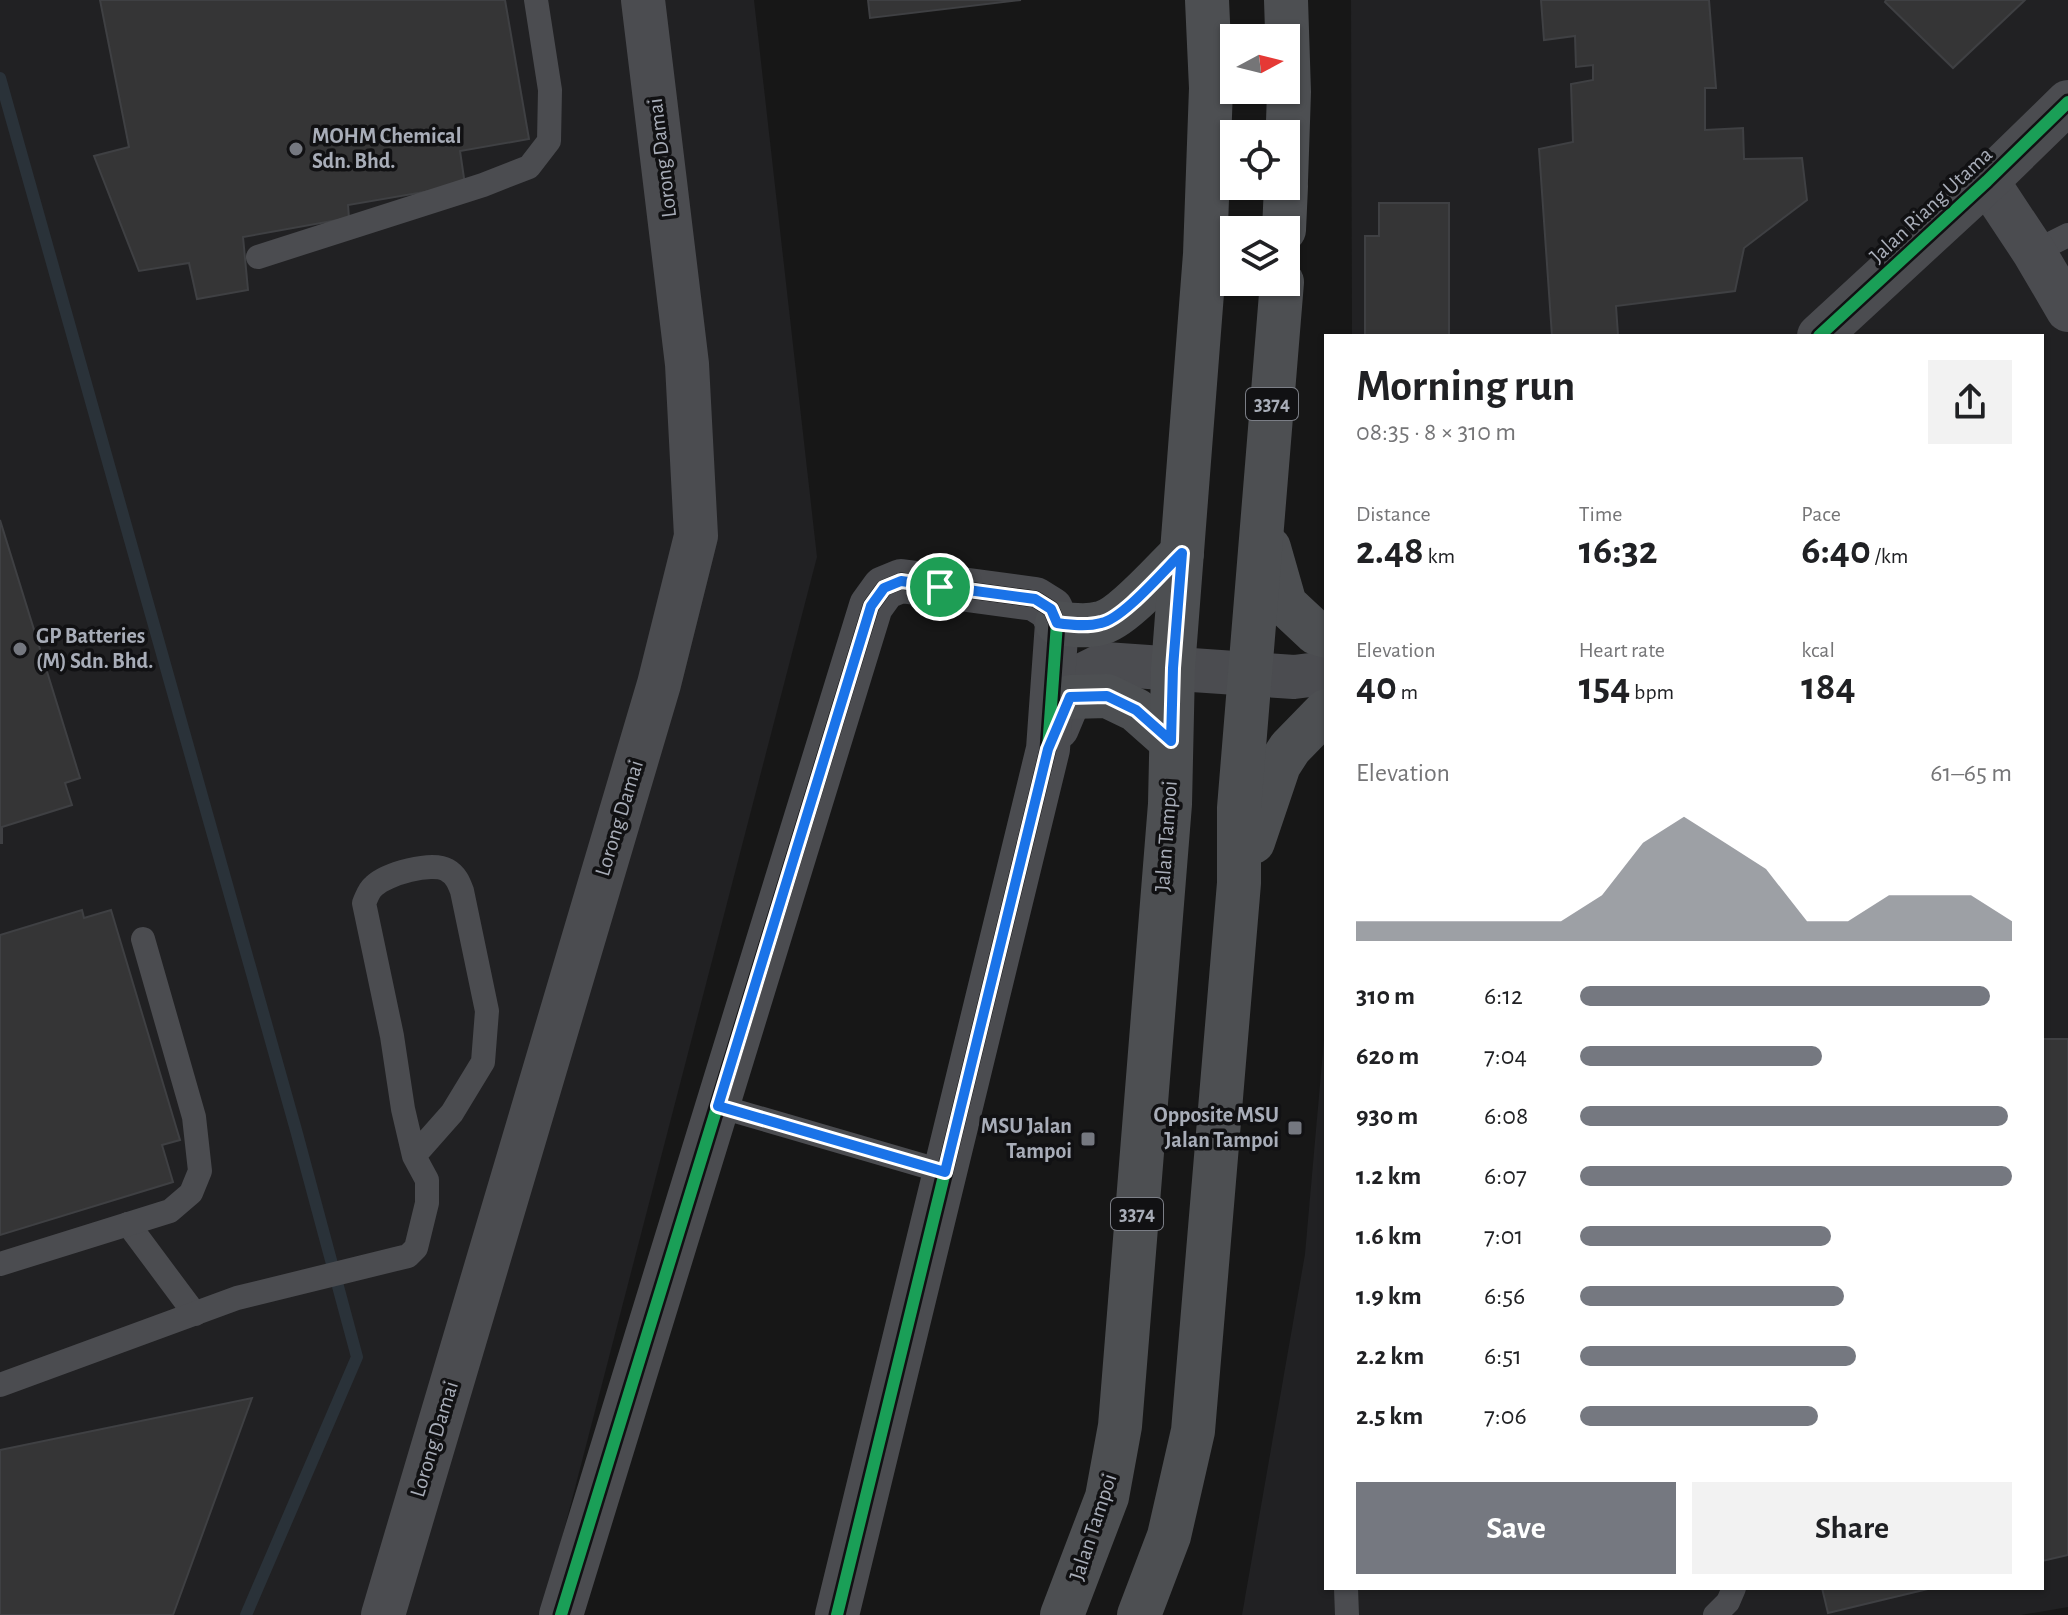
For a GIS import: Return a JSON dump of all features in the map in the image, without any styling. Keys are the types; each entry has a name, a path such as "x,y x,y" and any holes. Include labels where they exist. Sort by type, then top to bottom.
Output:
{"main road":[{"name":"Jalan Tampoi","path":"1070,1597 1107,1497 1120,1426 1170,804 1173,668 1205,254 1211,88 1207,0"},
{"path":"1286,0 1288,120"},
{"name":"3374","path":"1139,1615 1169,1536 1193,1431 1239,883 1239,808 1281,296"},
{"path":"1263,527 1285,604 1316,633 1324,635"},
{"path":"1057,623 1072,626 1104,623 1130,605 1182,553"},
{"path":"1070,697 1107,696 1136,710 1171,741"},
{"path":"1239,883 1279,765 1290,748 1324,713"}],"street":[{"name":"Lorong Damai","path":"383,1615 659,684 696,536 687,364 643,0"},
{"name":"Jalan Riang Utama","path":"1821,334 2068,102"},
{"path":"1987,181 2051,243 2068,310"},
{"path":"561,1615 871,606 884,588 901,581 1035,599 1051,609 1057,623 1048,749"},
{"path":"837,1615 1048,749 1070,697 1083,675 1105,664 1294,677 1324,673"},
{"path":"1035,1615 1070,1597"}],"lane":[{"path":"258,257 483,185 529,167 549,141 550,90 536,0"},
{"path":"0,1385 237,1298 408,1256 416,1248 427,1203 427,1180 414,1156 364,903 376,884 386,878 436,866 448,870 457,879 462,891 487,1011 483,1062 452,1113 414,1156"},
{"path":"0,1264 170,1211 191,1193 200,1171 194,1117 143,939"},
{"path":"718,1106 945,1172"},
{"path":"128,1224 195,1314"},
{"path":"1346,1590 1347,1615"},
{"path":"1715,1615 1728,1602 1733,1590"}],"shaded area":[{"path":"0,0 754,0 817,557 542,1615 0,1615"},
{"path":"1351,0 2068,0 2068,1607 2021,1615 1242,1615 1305,1254 1324,1040 1324,1590 2044,1590 2044,334 1352,334"}],"building":[{"name":"MOHM Chemical Sdn. Bhd.","path":"100,0 505,0 529,139 460,151 465,185 348,205 349,218 243,237 248,290 197,299 189,263 139,271 94,156 129,147"},
{"path":"868,0 1021,0 870,18"},
{"path":"1541,0 1709,0 1716,88 1705,88 1705,130 1743,128 1744,159 1802,158 1807,200 1744,248 1735,291 1616,306 1618,334 1552,334 1539,149 1573,142 1571,84 1593,80 1593,65 1576,67 1575,36 1544,40"},
{"path":"1886,0 2025,0 1953,68"},
{"path":"1379,203 1449,203 1449,334 1365,334 1365,236 1379,236"},
{"name":"GP Batteries (M) Sdn. Bhd.","path":"0,520 80,778 65,783 72,805 2,827 2,843 0,843"},
{"path":"82,910 84,918 111,910 180,1140 162,1145 173,1182 0,1235 0,935"},
{"path":"2044,1039 2068,1039 2068,1555 2044,1561"},
{"path":"252,1398 173,1615 0,1615 0,1450"},
{"path":"1822,1590 1924,1590 1828,1613"}],"waterway":[{"path":"0,78 357,1357 246,1615"}],"cycle path":[{"path":"1821,334 2068,102"},
{"path":"561,1615 871,606 884,588 901,581 1035,599 1051,609 1057,623 1048,749 837,1615"}],"place":[{"name":"MOHM Chemical Sdn. Bhd.","path":"296,149"},
{"name":"GP Batteries (M) Sdn. Bhd.","path":"20,649"},
{"name":"Opposite MSU Jalan Tampoi","path":"1295,1128"},
{"name":"MSU Jalan Tampoi","path":"1088,1139"}],"route":[{"path":"1182,553 1171,741 1136,710 1107,696 1070,697 1048,749 945,1172 718,1106 871,606 884,588 901,581 940,587 1035,599 1051,609 1057,623 1072,626 1104,623 1130,605 1182,553"}]}
